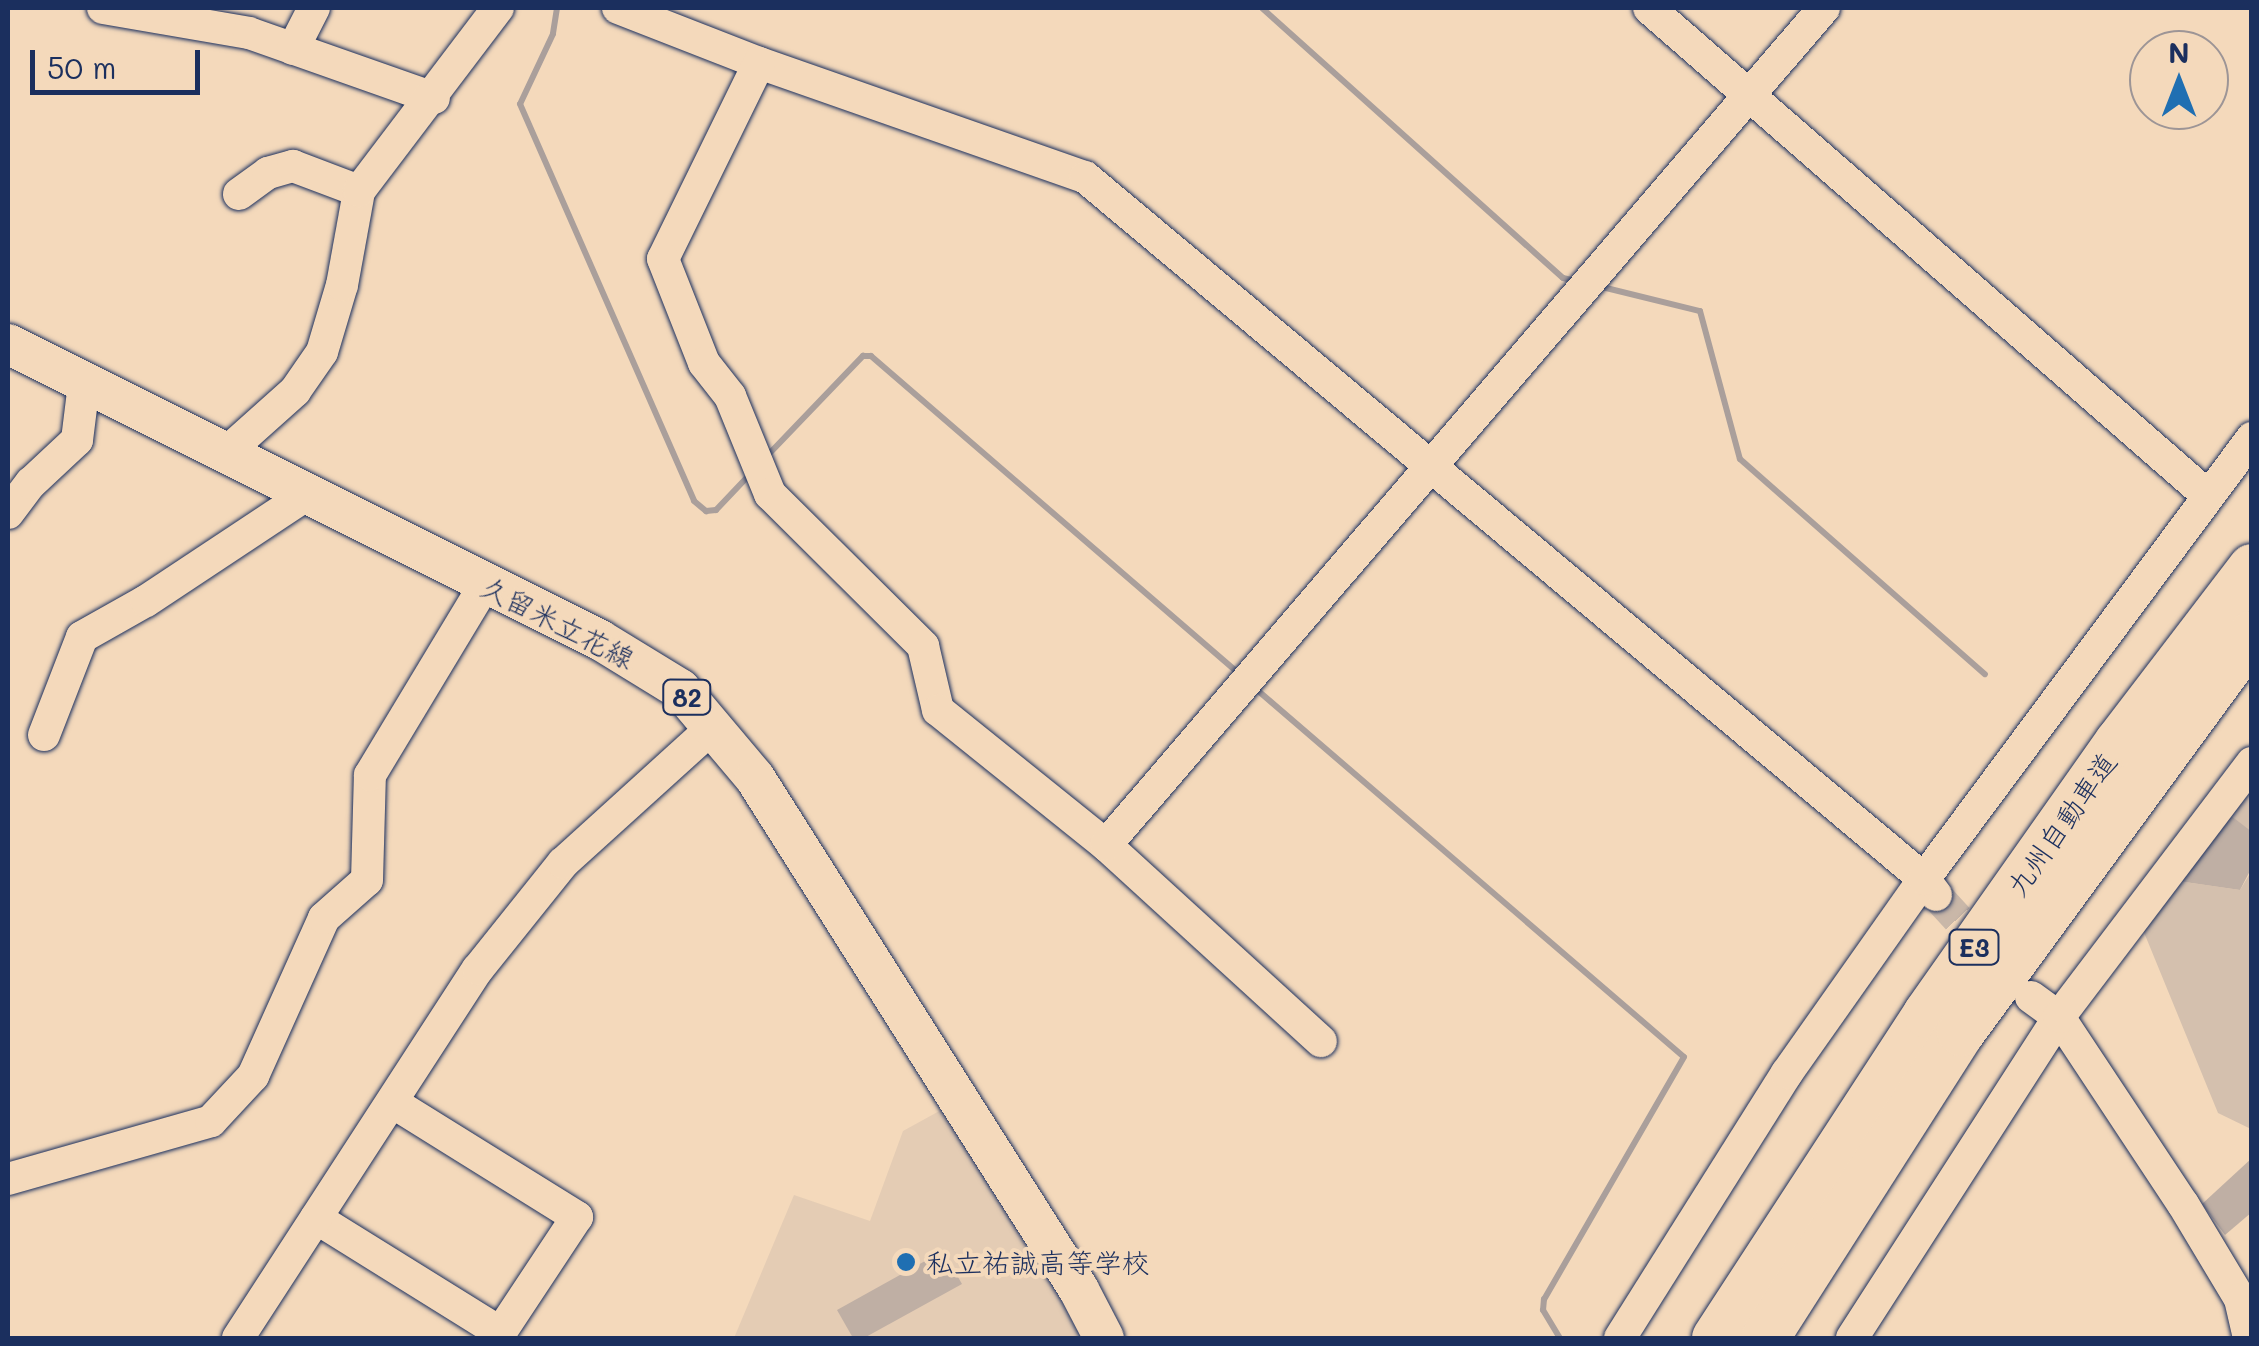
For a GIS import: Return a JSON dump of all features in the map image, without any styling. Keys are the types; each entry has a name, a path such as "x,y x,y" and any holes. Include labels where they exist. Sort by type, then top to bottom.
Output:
{"highway":[{"name":"九州自動車道","path":"1716,1338 1927,1014 2119,742 2252,568"},
{"name":"九州自動車道","path":"1765,1338 1961,1032 2252,636"}],"main road":[{"name":"久留米立花線","path":"8,344 600,640 680,689 755,778 1079,1290 1104,1338"}],"street":[{"path":"102,8 191,15 434,98"},
{"path":"293,49 314,8"},
{"path":"228,451 295,391 322,352 342,285 359,191 434,98 498,8"},
{"path":"618,8 759,63 1086,177 1431,463 1930,887"},
{"path":"1649,8 2206,494"},
{"path":"1106,846 1824,8"},
{"path":"759,63 663,259 704,363 730,396 770,494 923,646 938,710 1106,846 1320,1041"},
{"path":"238,194 268,173 293,166 359,191"},
{"path":"8,513 31,483 76,440 84,384"},
{"path":"1620,1338 1787,1073 1930,887 2206,494 2252,438"},
{"path":"44,735 82,636 146,601 306,495"},
{"path":"8,1179 211,1121 253,1076 324,918 367,880 370,775 485,584"},
{"path":"239,1338 478,968 563,864 713,727"},
{"path":"1852,1338 2059,1016 2252,763"},
{"path":"2031,997 2059,1016 2221,1267 2240,1298 2249,1338"},
{"path":"316,1218 499,1336 577,1217 392,1102"}],"shaded area":[{"path":"2251,768 2251,832 2229,814"},
{"path":"2251,872 2251,1129 2218,1113 2143,930 2178,881 2240,890"},
{"name":"私立祐誠高等学校","path":"943,1109 957,1114 1085,1338 734,1338 794,1195 870,1221 903,1131"}],"building":[{"path":"2229,814 2252,832 2252,867 2240,890 2178,881"},
{"path":"2252,1158 2252,1212 2225,1235 2202,1204"},
{"path":"943,1251 962,1284 864,1338 853,1338 837,1310"}],"waterway":[{"path":"557,8 553,34 520,104 694,501 706,511 716,510 752,472"},
{"path":"1262,8 1563,278 1576,281"},
{"path":"1598,286 1700,311 1740,459 1985,674"},
{"path":"767,456 863,356 871,356 1239,674"},
{"path":"1256,689 1684,1057 1544,1299 1543,1310 1560,1338"}],"tunnel":[{"path":"1936,895 1990,954"}],"place":[{"name":"私立祐誠高等学校","path":"906,1262"}]}
